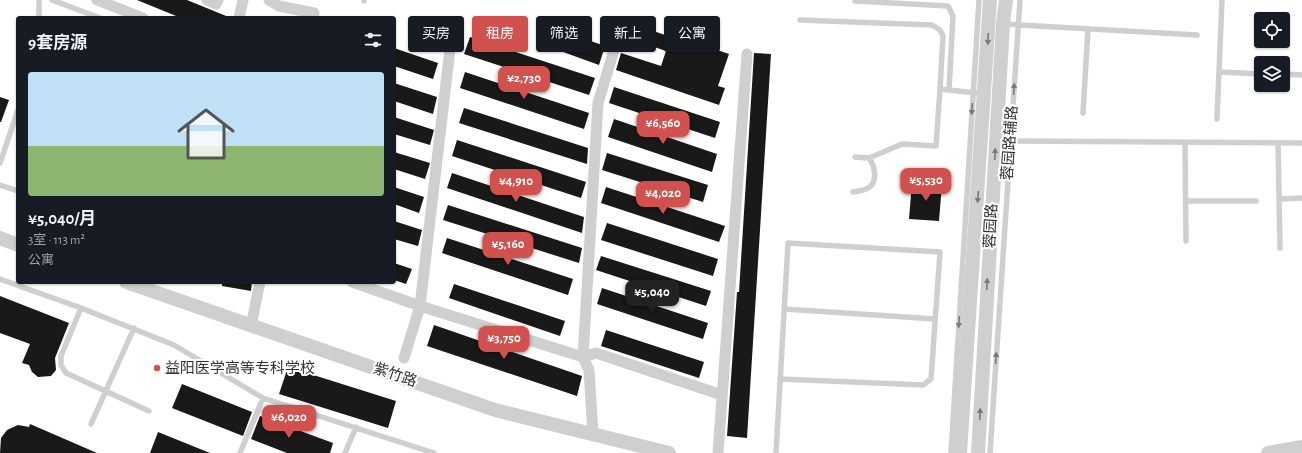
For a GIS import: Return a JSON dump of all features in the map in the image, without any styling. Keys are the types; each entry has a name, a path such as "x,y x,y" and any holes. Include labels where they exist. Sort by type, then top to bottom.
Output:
{"street":[{"path":"97,0 138,16"},
{"path":"207,0 216,4 218,0"},
{"path":"239,16 243,0"},
{"path":"269,0 279,6 314,13 313,16"},
{"name":"蓉园路","path":"960,453 979,93 990,0"},
{"name":"蓉园路","path":"978,453 1003,24 1006,0"},
{"path":"404,358 420,306 450,52"},
{"path":"593,434 589,370 583,357 598,103 613,52"},
{"path":"718,453 747,54"},
{"path":"0,238 16,244"},
{"name":"紫竹路","path":"132,284 495,410 669,453"},
{"path":"251,326 260,284"},
{"path":"358,284 420,306 583,357 596,353 722,395"},
{"path":"1268,453 1302,447"}],"lane":[{"path":"39,0 39,16"},
{"path":"52,0 95,16"},
{"path":"855,0 948,3 953,16 950,90"},
{"path":"951,453 979,93 979,0"},
{"name":"蓉园路辅路","path":"990,453 1020,0"},
{"path":"1217,119 1222,0"},
{"path":"800,20 932,25 940,30 943,36 936,146 902,144 869,158 855,157"},
{"path":"1003,24 1197,36"},
{"path":"1084,114 1088,30"},
{"path":"1219,72 1254,74"},
{"path":"1290,74 1302,75"},
{"path":"940,89 979,93"},
{"path":"0,163 16,116"},
{"path":"1010,141 1302,143"},
{"path":"1185,143 1186,241"},
{"path":"1278,143 1280,248"},
{"path":"853,192 867,189 872,184 874,168 869,158"},
{"path":"0,185 16,190"},
{"path":"1279,199 1302,198"},
{"path":"1186,201 1256,201"},
{"path":"776,453 780,379 784,309 788,243 940,252 931,379 923,386 780,379"},
{"path":"0,279 134,328 174,345 263,398 434,453"},
{"path":"81,308 61,356 62,365 66,373 149,411"},
{"path":"784,309 935,319"},
{"path":"91,424 134,328"},
{"path":"240,453 263,398"},
{"path":"345,453 356,427"}],"building":[{"path":"137,0 187,0 226,16 176,16"},
{"path":"656,32 664,35 664,50 656,48"},
{"path":"470,37 472,38 472,52 516,52 595,78 589,95 464,54"},
{"path":"592,41 600,44 600,52 603,52 599,65 563,52 592,52"},
{"path":"396,49 438,63 433,79 396,67"},
{"path":"720,51 729,54 718,86 725,88 719,105 616,70 621,53 661,66 666,52"},
{"path":"754,53 771,54 747,438 727,436 737,292 739,292"},
{"path":"465,72 589,113 584,129 460,88"},
{"path":"396,84 437,97 433,114 396,102"},
{"path":"614,87 720,122 715,138 609,103"},
{"path":"0,97 9,100 1,122 0,122"},
{"path":"464,108 588,148 587,164 459,123"},
{"path":"396,118 434,130 430,145 396,135"},
{"path":"614,119 717,154 712,172 608,137"},
{"path":"457,140 586,182 581,198 452,156"},
{"path":"396,153 430,163 425,179 396,170"},
{"path":"607,153 708,185 703,202 602,170"},
{"path":"452,173 584,217 582,233 447,188"},
{"path":"912,182 942,184 939,221 909,219"},
{"path":"606,187 725,226 719,242 601,203"},
{"path":"396,188 424,197 419,213 396,205"},
{"path":"448,205 582,248 579,263 443,220"},
{"path":"396,222 422,230 418,246 396,240"},
{"path":"607,223 718,259 713,276 601,240"},
{"path":"447,238 573,279 568,295 442,253"},
{"path":"601,256 711,291 706,306 596,270"},
{"path":"396,264 412,269 406,284 396,281"},
{"path":"222,284 252,284 251,291 222,286"},
{"path":"454,284 565,321 560,336 449,298"},
{"path":"602,288 708,323 703,339 597,304"},
{"path":"0,296 69,323 55,358 56,370 51,376 38,377 32,372 29,365 22,363 30,344 0,333"},
{"path":"434,325 582,376 577,396 427,346"},
{"path":"606,330 704,362 699,378 601,346"},
{"path":"288,367 396,401 388,428 279,394"},
{"path":"182,384 252,412 243,436 172,408"},
{"path":"260,416 333,443 330,453 287,453 251,439"},
{"path":"30,424 97,453 0,453 1,438 7,430 18,425 29,427"},
{"path":"158,432 210,453 150,453"}],"place":[{"name":"益阳医学高等专科学校","path":"157,368"}]}
